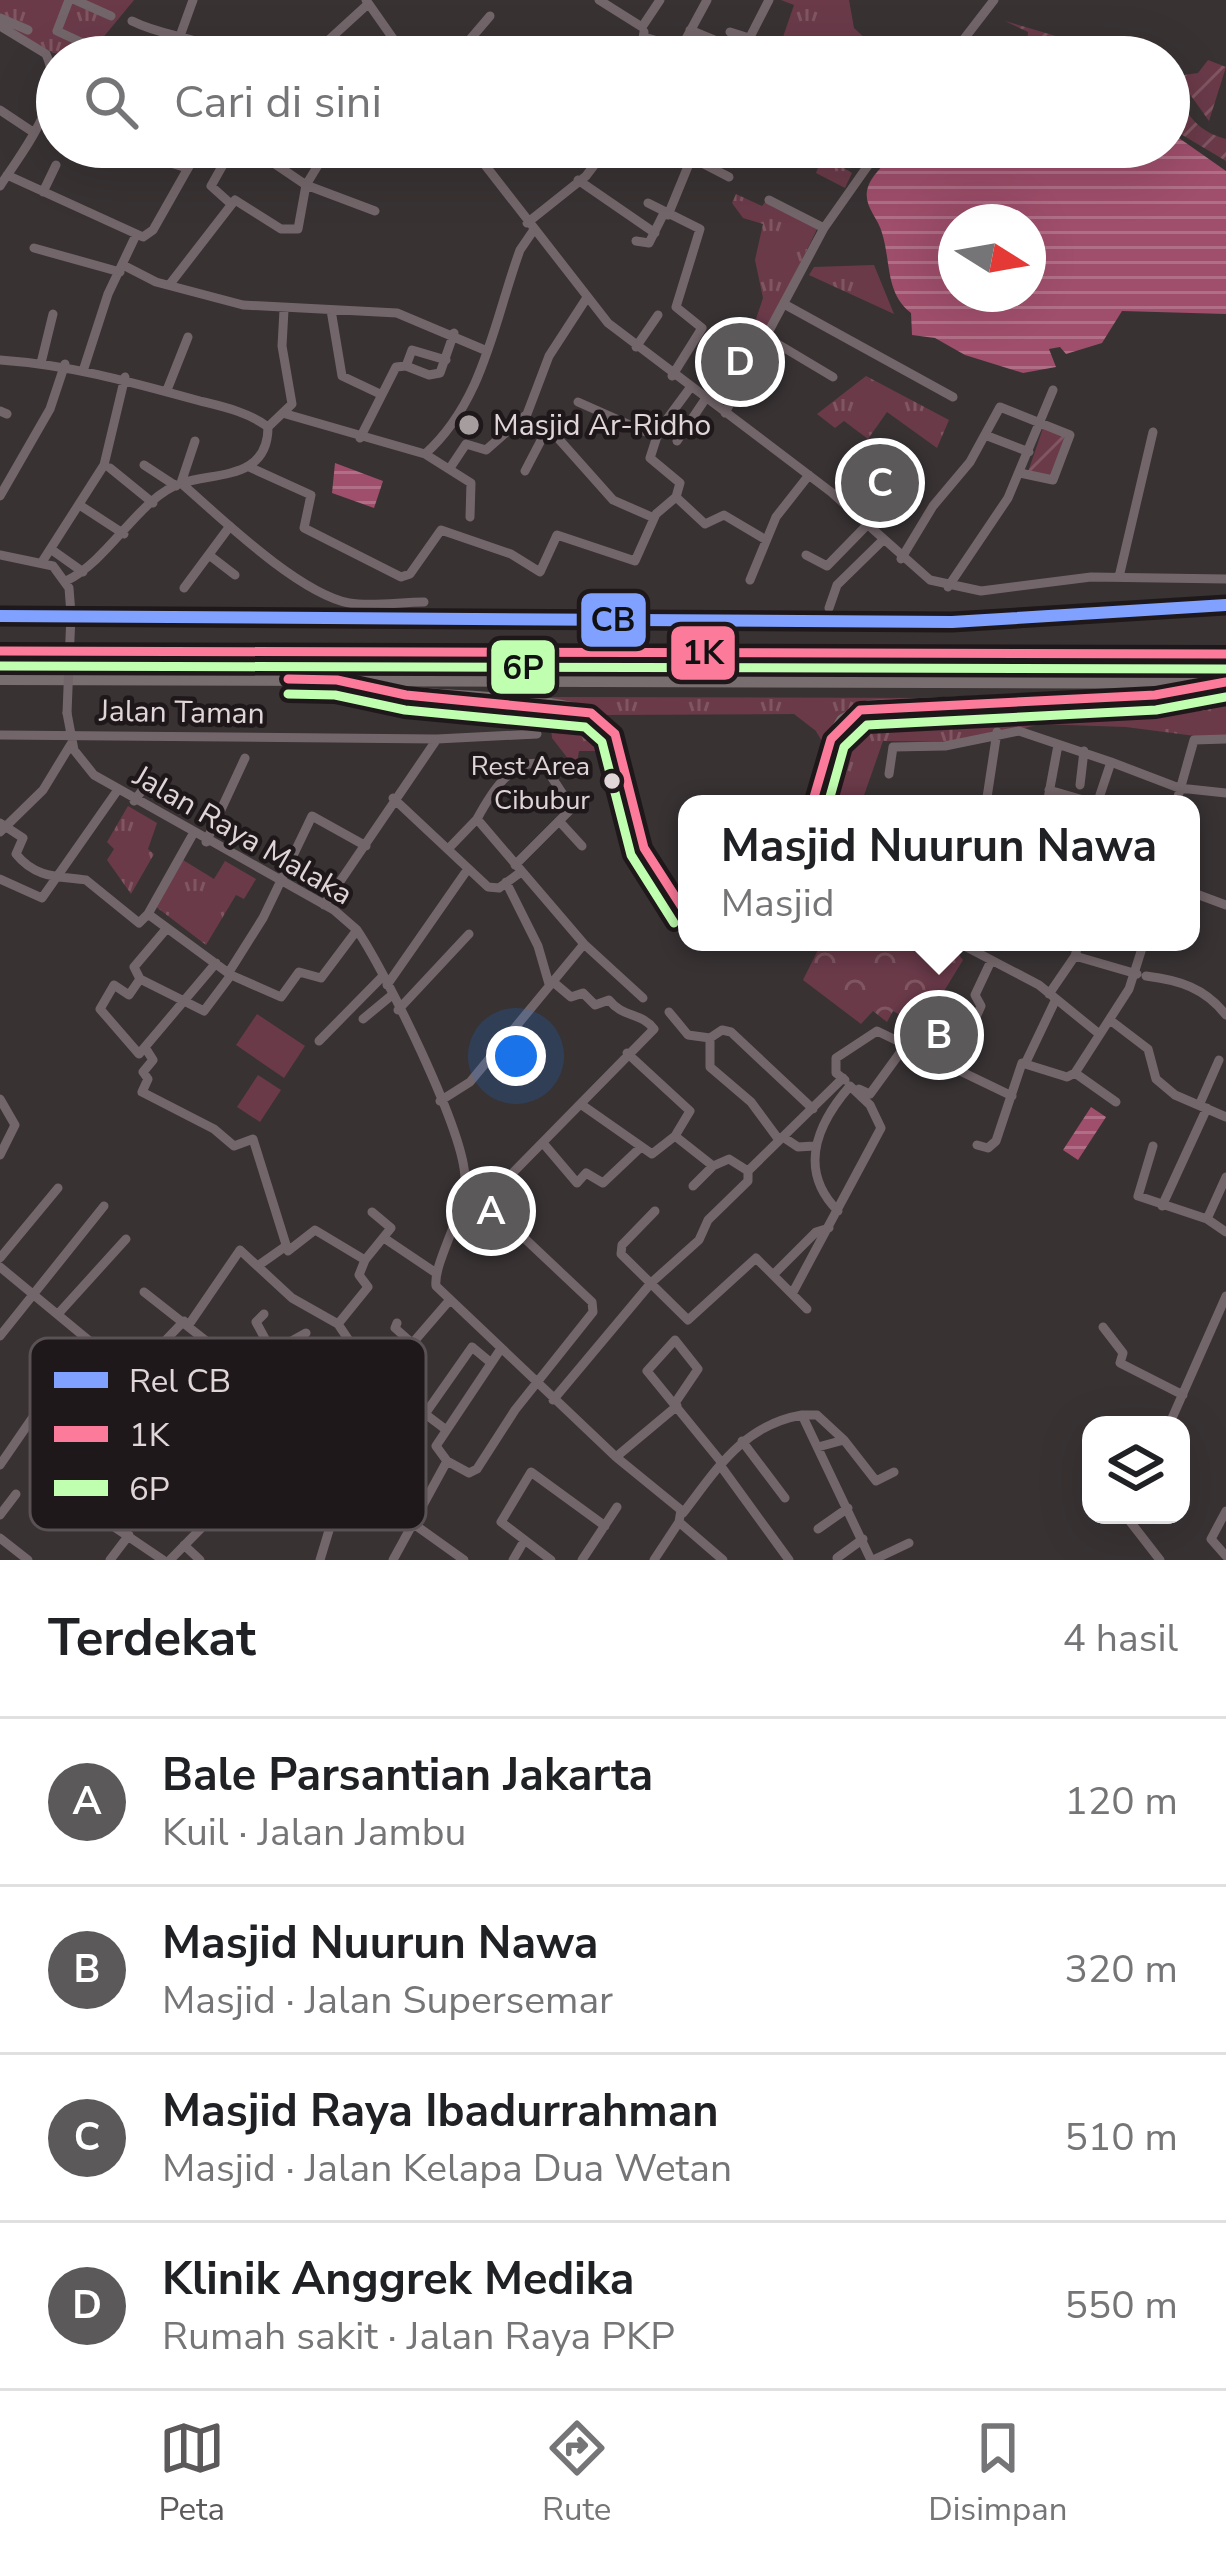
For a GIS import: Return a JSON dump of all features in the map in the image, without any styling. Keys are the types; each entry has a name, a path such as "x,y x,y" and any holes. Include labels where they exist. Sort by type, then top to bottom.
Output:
{"highway":[{"path":"0,651 1226,654"},
{"path":"0,678 1226,682"},
{"path":"337,680 406,695 580,709 608,726"},
{"path":"826,751 843,721 869,707 1137,696 1226,682"}],"street":[{"path":"67,36 56,31 72,0 111,16"},
{"path":"180,36 194,0"},
{"path":"599,0 651,36"},
{"path":"687,36 707,0"},
{"path":"749,36 769,0"},
{"path":"966,36 994,0"},
{"path":"643,36 656,1"},
{"path":"332,36 367,2 391,36"},
{"path":"473,36 490,16"},
{"path":"132,21 165,36"},
{"path":"0,22 28,30"},
{"path":"0,22 36,47"},
{"path":"690,30 704,36"},
{"path":"730,32 742,36"},
{"path":"0,110 33,131"},
{"path":"0,186 36,125"},
{"path":"43,192 55,168"},
{"path":"7,175 136,235 153,230 184,168"},
{"path":"221,168 211,186 231,204"},
{"path":"281,168 306,185 375,212"},
{"path":"170,284 231,204 240,201 280,229 296,231 306,185 316,168"},
{"path":"486,168 586,299 636,347 809,475 901,559 948,587 981,590 1119,577 1226,579"},
{"path":"425,454 461,414 530,227 589,168"},
{"path":"636,241 647,245 687,168"},
{"path":"709,168 729,178"},
{"path":"725,413 824,228 866,168"},
{"path":"578,180 655,233"},
{"path":"770,200 824,228"},
{"path":"648,203 700,230 676,307 702,328 672,376"},
{"path":"84,368 136,235"},
{"path":"34,248 284,310 397,314 454,333 488,351"},
{"path":"450,468 465,445 485,451 523,420 549,356 586,299"},
{"path":"784,304 953,397"},
{"path":"66,581 83,572 179,484 227,478 249,467 262,449 268,428 286,414 292,401 282,346 284,310"},
{"path":"331,310 342,376 379,393"},
{"path":"41,363 53,314"},
{"path":"636,347 658,315"},
{"path":"360,438 379,393 396,368 406,366 435,376 454,333"},
{"path":"167,390 188,337"},
{"path":"766,337 832,377"},
{"path":"406,366 413,349 446,360"},
{"path":"0,360 65,364 125,377 232,409 268,428"},
{"path":"0,496 50,409 65,364"},
{"path":"42,562 105,463 125,377"},
{"path":"304,528 401,578 410,574 441,530 484,543 542,572 557,535 635,561 654,518 676,497 680,483 650,460 657,437 690,388"},
{"path":"948,587 1020,473 1053,391"},
{"path":"676,441 706,398"},
{"path":"578,402 657,437"},
{"path":"901,559 1000,406 1068,433 1070,442 1051,481 1020,473"},
{"path":"286,414 425,454 473,487 470,517"},
{"path":"525,471 548,427 613,500 654,518"},
{"path":"1119,577 1153,432"},
{"path":"985,435 1029,452"},
{"path":"179,484 195,441"},
{"path":"144,465 179,484 310,586 348,603 424,602"},
{"path":"249,467 311,495 297,539"},
{"path":"110,468 153,503"},
{"path":"750,580 766,539 809,475"},
{"path":"676,497 704,524 724,514 766,539"},
{"path":"81,506 124,534"},
{"path":"806,555 827,566 868,524"},
{"path":"184,589 230,526"},
{"path":"829,608 835,588 884,540"},
{"path":"52,550 83,572"},
{"path":"209,554 235,575"},
{"path":"0,555 42,562 66,581 70,614 69,738 44,790 1,827 22,838 19,858 55,880 82,878 139,923 193,834"},
{"path":"877,746 973,742 997,732 1019,731 1179,788 1226,793"},
{"path":"987,795 997,732"},
{"name":"Jalan Taman","path":"0,735 437,739 537,734"},
{"name":"Jalan Raya Malaka","path":"69,738 86,768 117,791 324,905 357,929 440,1101 462,1161 465,1187"},
{"path":"324,905 437,739"},
{"path":"1178,795 1194,740 1226,740"},
{"path":"1048,795 1058,746"},
{"path":"889,774 893,747"},
{"path":"1080,784 1084,752"},
{"path":"206,842 245,758"},
{"path":"393,798 488,887 496,889 560,822 571,801 538,761 506,777 450,847"},
{"path":"1100,795 1112,762"},
{"path":"134,801 152,779"},
{"path":"1049,790 1066,795"},
{"path":"0,879 40,898 117,791"},
{"path":"166,928 134,967 140,979 206,1011 263,919 278,881 316,815 366,846"},
{"path":"476,819 584,944 643,998"},
{"path":"560,822 582,846"},
{"path":"363,1019 465,873"},
{"path":"485,1201 654,1028 644,1017 620,1013 609,1000 595,1005 583,993 571,997 550,982 506,882"},
{"path":"148,914 230,973 282,997 298,972 315,979 323,976 357,929"},
{"path":"398,1010 469,934"},
{"path":"440,1101 470,1082 584,944"},
{"path":"973,951 1052,998 1098,1033"},
{"path":"976,1145 992,1147 1052,998 1076,951"},
{"path":"1026,1061 1064,1076 1075,1073 1142,975 1143,951"},
{"path":"1075,956 1175,979 1211,996 1226,1015"},
{"path":"954,1067 981,1006 975,995 991,961"},
{"path":"140,979 129,995 114,985 100,1009 136,1052 146,1049 216,964"},
{"path":"319,1041 387,985"},
{"path":"669,1012 688,1035 710,1038 722,1030 731,1032 813,1109"},
{"path":"1110,1020 1148,1048 1156,1078 1165,1087 1226,1114"},
{"path":"905,1046 870,1094 836,1072 836,1058 872,1033 883,1033 1012,1096"},
{"path":"710,1038 710,1067 751,1102 781,1139 798,1147 814,1146"},
{"path":"146,1049 153,1058 143,1072 148,1079 142,1092 214,1129 234,1146 253,1139 286,1246 292,1251 315,1230 365,1260"},
{"path":"582,1105 655,1154 675,1136 690,1112 627,1053"},
{"path":"1162,1206 1219,1060"},
{"path":"1075,1073 1116,1102"},
{"path":"556,1397 651,1283 699,1240 708,1220 748,1181 748,1171 843,1078"},
{"path":"792,1294 829,1228 838,1211 881,1128 855,1089 848,1088 814,1146 817,1185 838,1211"},
{"path":"1185,1093 1204,1104"},
{"path":"0,1099 15,1125 0,1155"},
{"path":"987,1122 1001,1128"},
{"path":"675,1136 713,1166"},
{"path":"543,1143 577,1183 586,1173 604,1182 641,1147"},
{"path":"1153,1146 1137,1195 1207,1219 1226,1232"},
{"path":"692,1186 713,1166 729,1159 748,1171"},
{"path":"1207,1219 1226,1178"},
{"path":"500,1350 445,1429 436,1450 446,1461 473,1473 537,1384 590,1318 593,1306 465,1187 456,1228 436,1273 436,1286 448,1302 537,1384 556,1397 723,1560"},
{"path":"0,1258 58,1188"},
{"path":"0,1336 104,1206"},
{"path":"655,1211 620,1251 690,1320 757,1258 807,1310"},
{"path":"338,1324 368,1287 359,1275 391,1228 372,1212"},
{"path":"774,1274 816,1232 829,1228"},
{"path":"384,1238 436,1273"},
{"path":"58,1314 126,1239"},
{"path":"259,1265 286,1246"},
{"path":"169,1338 186,1323 233,1253 243,1250 292,1298 338,1324 347,1338"},
{"path":"0,1267 84,1338"},
{"path":"144,1292 204,1338"},
{"path":"1172,1416 1226,1296"},
{"path":"416,1338 448,1302"},
{"path":"264,1314 256,1322 265,1338"},
{"path":"397,1323 395,1328 406,1338"},
{"path":"1103,1327 1123,1353 1120,1363 1183,1395"},
{"path":"298,1338 306,1334"},
{"path":"616,1457 676,1404 698,1369 675,1340 647,1370 676,1404 721,1464 789,1560"},
{"path":"426,1403 472,1347 490,1362"},
{"path":"426,1415 445,1429"},
{"path":"802,1415 872,1560 909,1543"},
{"path":"654,1560 721,1464 767,1423 817,1415 876,1481 894,1472"},
{"path":"0,1465 30,1421"},
{"path":"818,1448 844,1440"},
{"path":"742,1441 785,1498"},
{"path":"426,1495 446,1461"},
{"path":"551,1560 502,1526 501,1517 531,1472 605,1526"},
{"path":"0,1515 16,1494"},
{"path":"582,1560 616,1507"},
{"path":"818,1529 848,1508"},
{"path":"1226,1511 1211,1535 1226,1556"},
{"path":"1132,1524 1160,1560"},
{"path":"123,1530 166,1560 197,1530"},
{"path":"320,1560 329,1530"},
{"path":"393,1560 407,1530"},
{"path":"422,1530 460,1558"},
{"path":"110,1560 129,1534"},
{"path":"0,1538 28,1560"},
{"path":"837,1558 863,1539"},
{"path":"513,1560 524,1541"},
{"path":"184,1546 200,1560"},
{"path":"766,1560 778,1548"}],"green space":[{"path":"0,0 134,0 104,36 36,36 36,43 0,23"},
{"path":"781,0 849,0 854,28 863,36 783,36 794,5"},
{"path":"1005,21 1056,36 1028,36"},
{"path":"1208,60 1226,67 1209,121 1190,94 1190,74 1198,73"},
{"path":"1190,115 1226,139 1226,161 1190,140"},
{"path":"818,168 844,168 852,173 845,188 816,173"},
{"path":"736,194 762,206 765,202 817,229 763,342 750,337 763,298 755,260 763,224 743,218 732,203"},
{"path":"874,265 894,314 809,275 814,267"},
{"path":"866,376 949,420 937,448 887,412 868,439 844,421 835,428 817,414"},
{"path":"1043,428 1065,436 1050,479 1028,472"},
{"path":"1226,682 1226,740 1126,727 1040,724 973,742 883,741 864,795 825,795 841,739 864,717 948,712 948,702 1061,699"},
{"path":"550,697 948,698 863,705 824,745 816,731 794,714 604,715"},
{"path":"549,710 600,726 614,751 579,751 576,769 552,738"},
{"path":"128,806 157,823 148,849 154,854 131,894 107,860 114,849 107,842"},
{"path":"183,860 214,879 225,861 256,879 244,899 236,895 206,945 155,906"},
{"path":"818,951 956,951 963,960 922,1027 893,1011 887,1022 873,1011 861,1024 803,980"},
{"path":"257,1014 305,1046 284,1078 236,1045"},
{"path":"258,1075 281,1090 260,1122 237,1107"}],"shaded area":[{"path":"1190,146 1226,171 1226,314 1122,311 1102,343 1066,354 1060,347 1049,349 1056,367 1023,373 965,355 935,338 912,335 911,313 893,286 882,233 867,200 868,187 880,168 1190,168"},
{"path":"335,463 383,481 374,508 332,493"},
{"path":"1091,1107 1106,1117 1078,1160 1063,1150"}],"rail line":[{"name":"CB","path":"0,616 952,622 1226,605"}],"transit line":[{"name":"1K","path":"0,651 1226,654"},
{"name":"6P","path":"0,666 1226,669"},
{"name":"1K","path":"288,679 337,680 406,695 591,713 615,734 644,848 678,901"},
{"name":"1K","path":"815,795 831,739 860,710 1155,695 1226,682"},
{"name":"6P","path":"288,694 335,695 405,710 585,727 602,742 631,855 674,923"},
{"name":"6P","path":"831,795 844,747 867,725 1156,710 1226,697"}],"place":[{"name":"Klinik Anggrek Medika","path":"740,362"},
{"name":"Masjid Ar-Ridho","path":"469,425"},
{"name":"Masjid Raya Ibadurrahman","path":"880,483"},
{"name":"Rest Area Cibubur","path":"612,781"},
{"name":"Masjid Nuurun Nawa","path":"939,1035"},
{"name":"Bale Parsantian Jakarta","path":"491,1211"}]}
